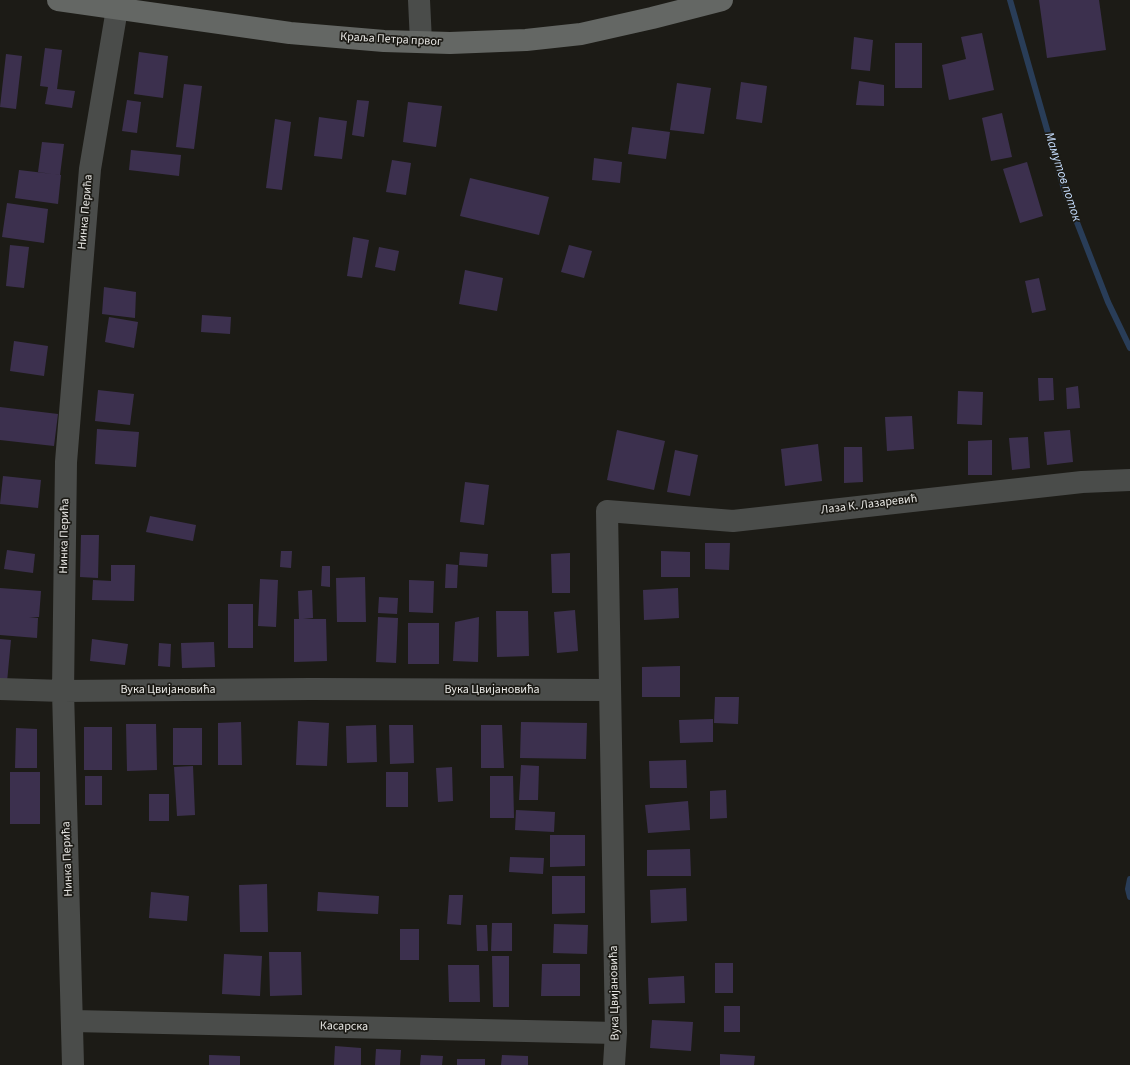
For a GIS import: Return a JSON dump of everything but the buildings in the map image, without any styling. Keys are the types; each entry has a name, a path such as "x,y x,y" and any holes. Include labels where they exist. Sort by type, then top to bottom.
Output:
{"street":[{"name":"Краља Петра првог","path":"58,0 290,33 384,41 471,43 526,40 581,34 722,0"},
{"path":"419,0 421,42"},
{"name":"Нинка Перића","path":"73,1065 73,1020 63,691 67,446 90,169 117,9"},
{"name":"Лаза К. Лазаревић","path":"610,690 607,510 733,521 1082,482 1130,480"},
{"name":"Вука Цвијановића","path":"0,689 63,691 310,689 610,690 616,1033 614,1065"},
{"name":"Касарска","path":"73,1020 616,1033"}],"waterway":[{"name":"Мамутов поток","path":"1010,0 1064,189 1108,302 1130,348"},
{"name":"Мамутов поток","path":"1130,879 1128,889 1130,897"}]}
